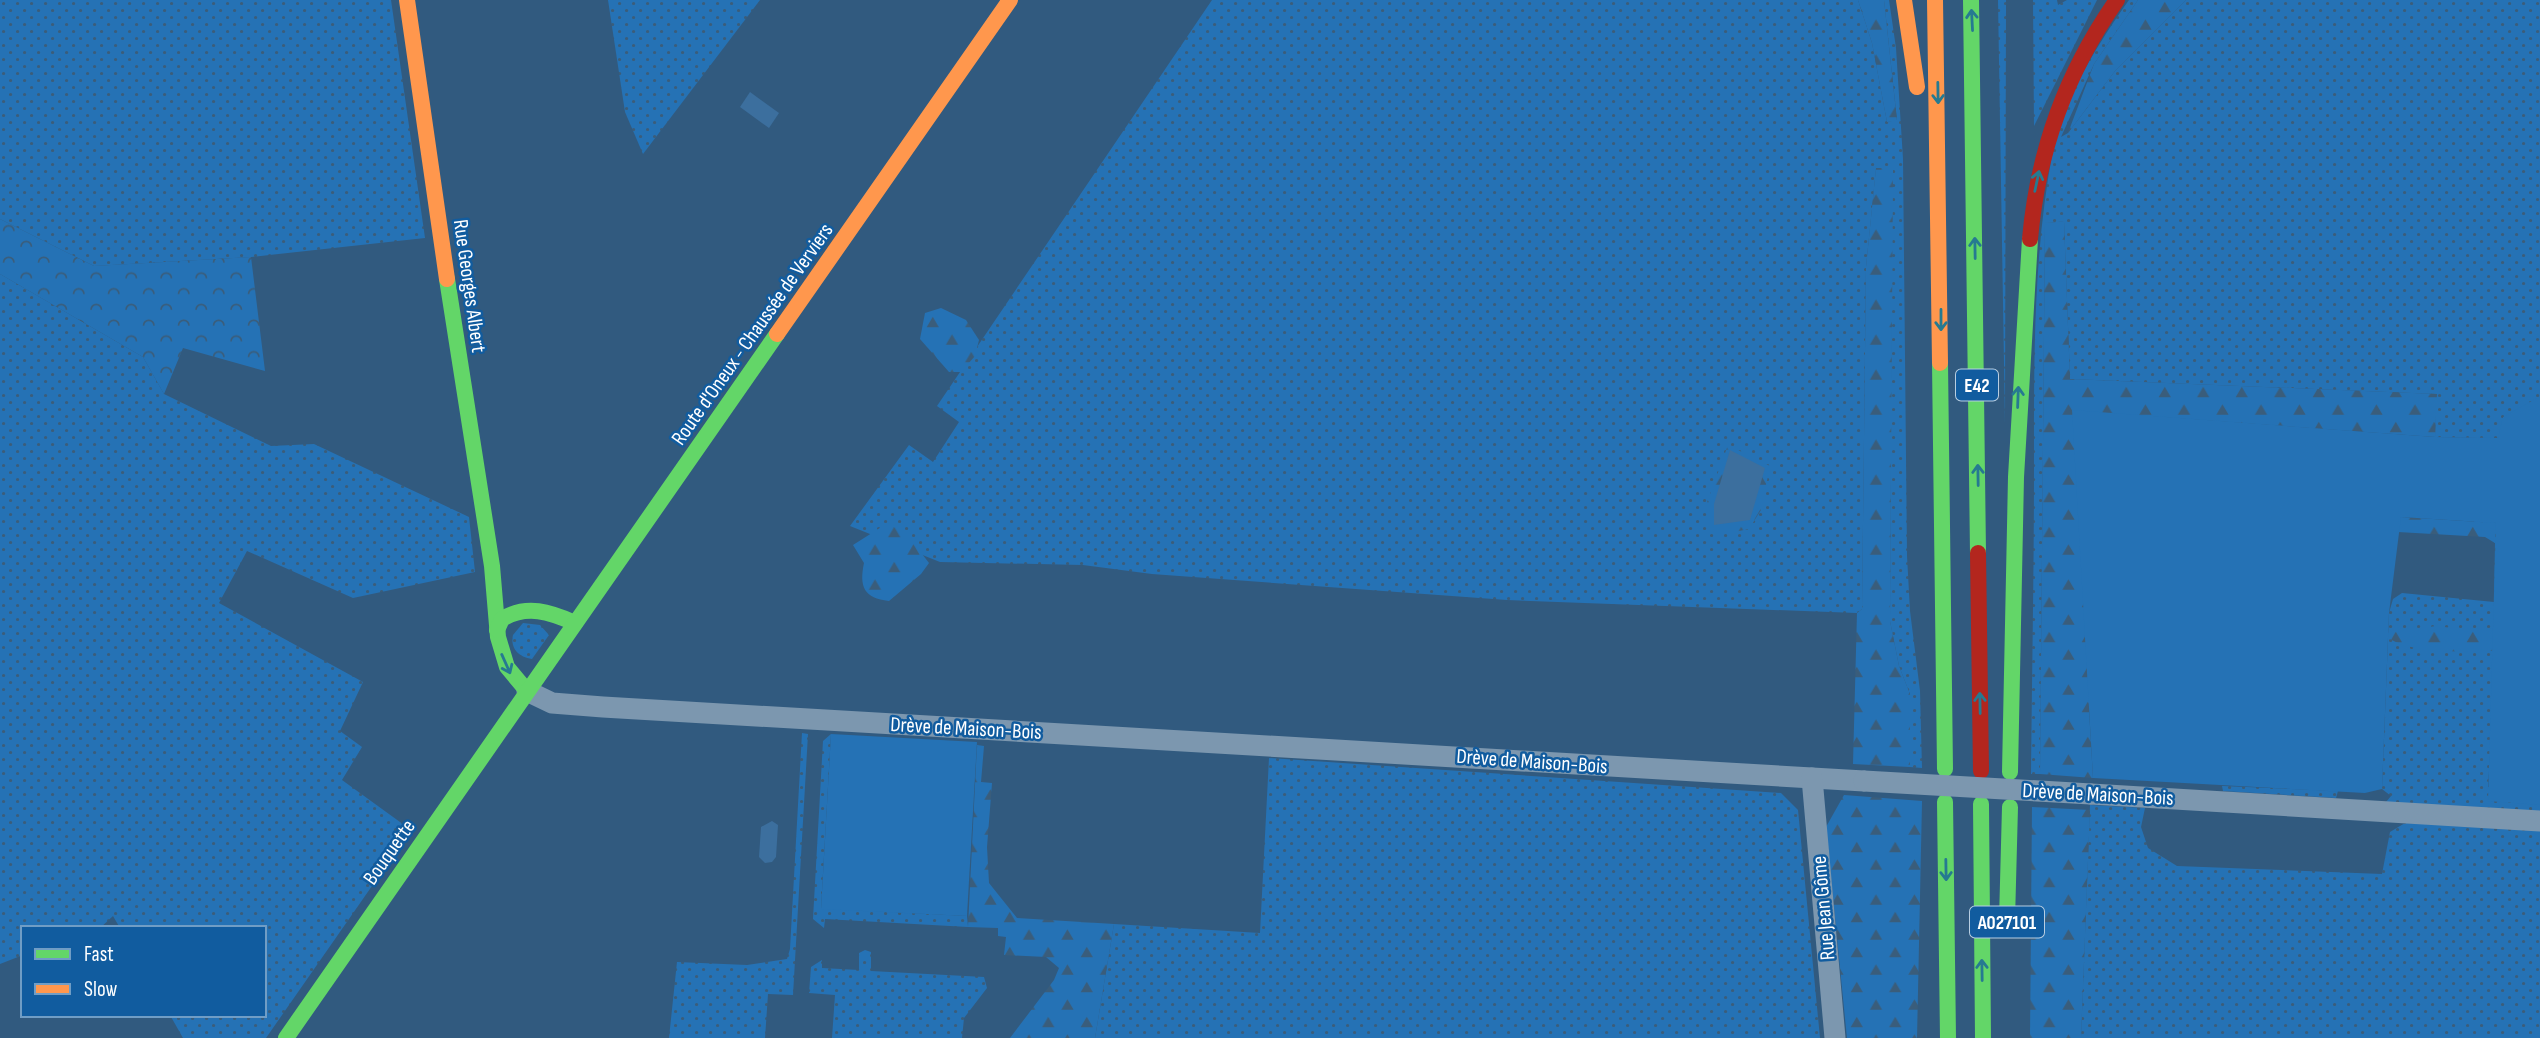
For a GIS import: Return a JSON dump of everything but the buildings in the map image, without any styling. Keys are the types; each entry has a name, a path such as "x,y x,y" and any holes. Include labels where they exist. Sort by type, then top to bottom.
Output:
{"main road":[{"name":"Rue Georges Albert","path":"407,0 480,505 494,577 500,651 509,673 527,691"},
{"name":"Route d'Oneux - Chaussée de Verviers","path":"527,691 1010,0"},
{"path":"1904,0 1919,116 1926,537 1943,644"},
{"name":"E42","path":"1935,0 1945,769"},
{"name":"E42","path":"1971,0 1981,771"},
{"path":"2010,772 2014,489 2019,363 2032,208 2042,155 2059,105 2090,43 2117,0"},
{"name":"Rue Georges Albert","path":"494,577 521,610"},
{"path":"497,630 502,619 521,610 548,613 575,623"},
{"name":"Bouquette","path":"286,1038 527,691"},
{"path":"1945,802 1948,1038"},
{"path":"1981,804 1983,1038"},
{"name":"A027101","path":"2007,943 2010,807"}],"street":[{"name":"Drève de Maison-Bois","path":"527,691 552,703 603,708 2540,821"},
{"name":"Rue Jean Gôme","path":"1812,778 1835,1038"}],"green space":[{"path":"0,0 391,0 425,238 251,257 94,266 0,219"},
{"path":"608,0 760,0 643,154 625,112"},
{"path":"1212,0 1858,0 1872,43 1887,122 1897,120 1884,0 1889,0 1896,48 1903,159 1907,556 1910,611 1920,691 1922,768 1910,767 1910,694 1899,666 1890,621 1892,168 1876,169 1866,267 1862,609 1857,613 1507,600 1152,574 1083,565 940,562 850,526 909,445 933,462 959,422 937,406"},
{"path":"1858,0 1884,0 1897,121 1887,122 1872,43"},
{"path":"1998,0 2006,0 2005,423"},
{"path":"2033,0 2057,0 2058,5 2067,0 2097,0 2034,126"},
{"path":"2129,0 2138,0 2094,64 2061,137 2068,133 2115,71 2186,0 2540,0 2540,416 2515,415 2511,421 2488,787 2540,791 2540,813 2386,802 2391,796 2382,789 2389,613 2393,599 2402,593 2494,602 2495,543 2474,526 2478,438 2435,437 2436,394 2070,379 2064,221 2045,224 2040,774 2031,774 2035,347 2038,268 2046,189 2053,150 2065,111 2094,52"},
{"path":"2138,0 2186,0 2115,71 2068,133 2094,64"},
{"path":"1876,168 1893,168 1890,621 1899,666 1910,694 1910,767 1853,764 1857,613 1862,609 1866,267"},
{"path":"0,219 94,266 251,257 265,371 183,348 164,394 143,357 0,274"},
{"path":"2064,221 2070,379 2437,394 2435,437 2117,414 2089,710 2093,778 2040,774 2045,223"},
{"path":"0,274 143,357 164,394 271,446 314,444 469,517 475,572 353,598 247,551 219,603 363,682 340,731 362,747 342,780 411,830 266,1038 183,1038 171,1017 266,1017 266,926 119,926 113,916 102,926 21,926 21,956 0,964"},
{"path":"941,308 966,320 979,340 975,356 961,372 949,372 920,339 925,313"},
{"path":"2540,398 2540,805 2488,801 2496,523 2401,517 2389,613 2382,789 2365,793 2093,778 2072,410 2435,437 2498,438 2503,417"},
{"path":"1728,445 1770,466 1761,510 1749,529 1724,534 1709,531 1706,505"},
{"path":"2401,517 2496,523 2495,543 2485,537 2398,532 2392,525"},
{"path":"883,526 902,528 929,563 921,574 889,601 874,597 865,590 862,579 864,563 853,545"},
{"path":"523,623 540,625 549,635 532,659 519,654 513,644 513,635"},
{"path":"2436,626 2490,633 2498,639 2492,651 2453,651 2425,650 2388,638 2388,633"},
{"path":"802,733 808,734 793,995 768,994 765,1038 669,1038 677,962 747,965 787,959 790,949"},
{"path":"831,734 821,908 967,916 968,927 825,919 824,928 813,919 823,741"},
{"path":"831,734 977,742 967,916 821,909"},
{"path":"977,745 984,746 981,782 992,783 987,847 989,883 1017,918 1114,924 1095,1038 1010,1038 1054,980 1059,968 1046,957 1004,955 1006,937 998,936 998,928 968,927"},
{"path":"1269,758 1781,793 1798,810 1820,1038 1095,1038 1114,924 1260,933"},
{"path":"2222,786 2338,791 2336,798 2223,791"},
{"path":"1844,795 1922,801 1917,1038 1847,1038 1826,827"},
{"path":"2090,805 2145,808 2141,827 2148,848 2177,866 2382,874 2390,832 2405,823 2540,829 2540,1038 2081,1038"},
{"path":"2032,807 2090,810 2081,1038 2030,1038"},
{"path":"865,950 871,952 871,971 984,977 987,988 964,1018 962,1038 832,1038 835,995 809,993 811,967 822,960 822,968 859,970 859,953"}],"shaded area":[{"path":"750,92 779,113 769,128 740,107"},
{"path":"1730,450 1765,468 1750,520 1714,525 1714,504"},
{"path":"772,821 778,825 776,857 772,862 765,863 759,857 761,827"}],"traffic: fast":[{"path":"1971,0 1978,553"},
{"path":"2010,772 2016,477 2030,239"},
{"path":"447,279 492,566 498,637 507,667 527,691"},
{"path":"286,1038 777,334"},
{"path":"1940,363 1945,769"},
{"path":"497,630 502,619 511,614 529,611 548,613 575,623"},
{"path":"1945,802 1948,1038"},
{"path":"1981,804 1983,1038"},
{"path":"2007,920 2010,807"}],"traffic: slow":[{"path":"407,0 447,279"},
{"path":"777,334 1010,0"},
{"path":"1904,0 1917,87"},
{"path":"1935,0 1940,363"}],"traffic: jam":[{"path":"2030,239 2040,174 2057,113 2083,56 2117,0"},
{"path":"1978,553 1981,771"}]}
